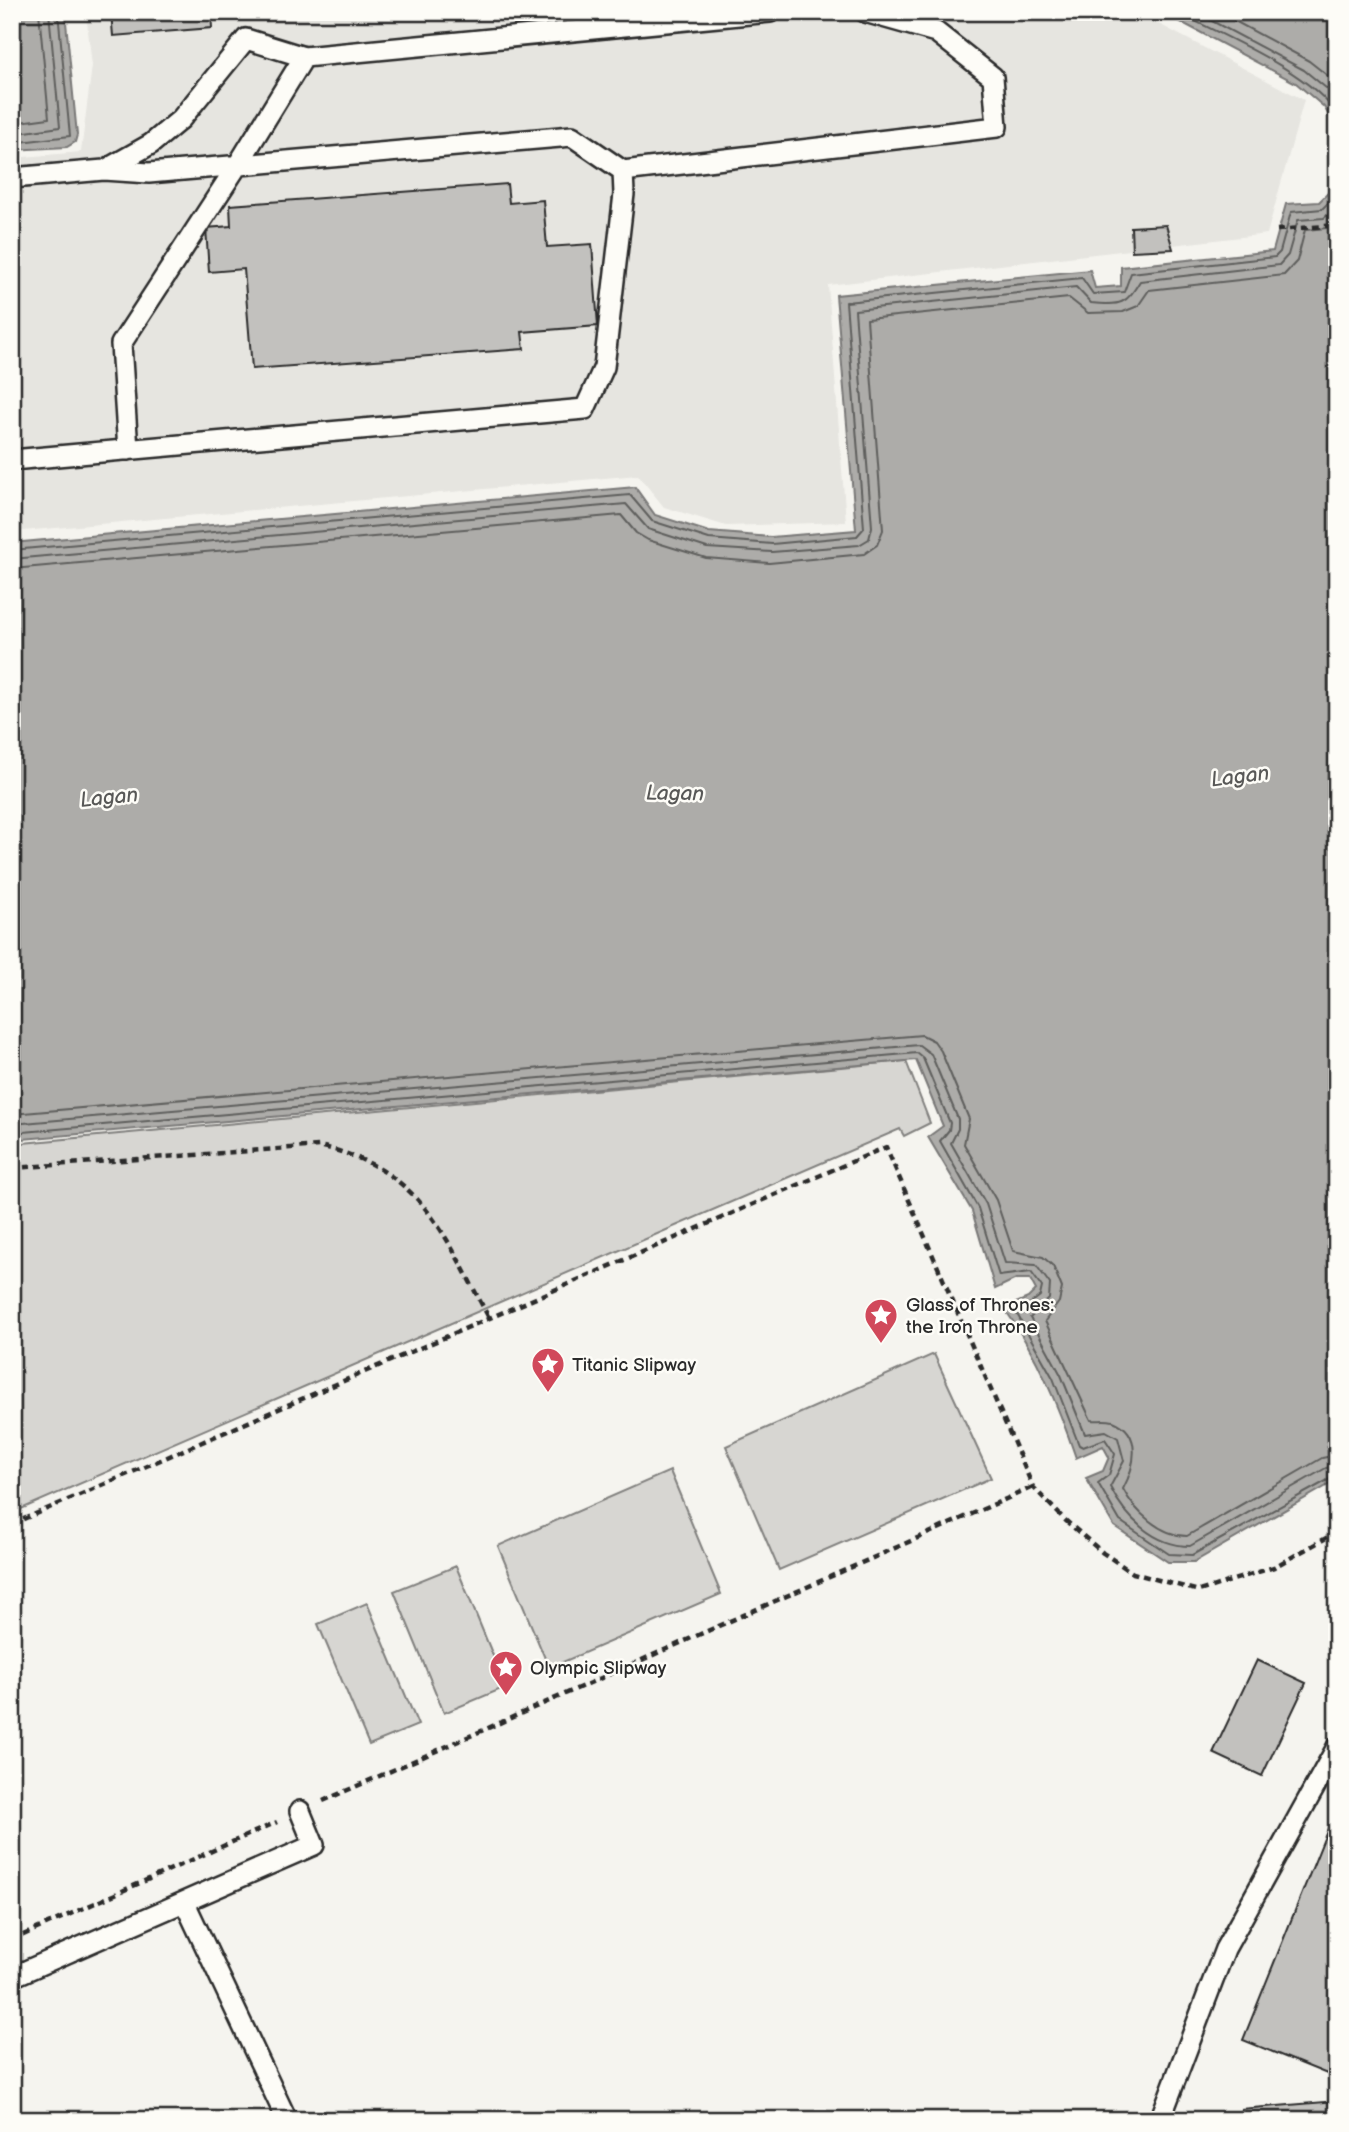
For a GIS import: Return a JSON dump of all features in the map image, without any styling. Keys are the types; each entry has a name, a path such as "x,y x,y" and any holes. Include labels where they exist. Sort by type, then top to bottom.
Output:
{"lane":[{"path":"104,170 151,144 181,119 246,39 303,57 770,12"},
{"path":"12,178 104,170 149,173 239,163 572,136 623,171 997,127 993,76 936,32 865,12"},
{"path":"128,450 121,344 239,163 303,57"},
{"path":"12,460 585,409 604,367 624,194 623,171"},
{"path":"1160,2120 1225,1949 1337,1747"},
{"path":"12,1977 314,1845 300,1811"},
{"path":"185,1903 287,2120"}],"path":[{"path":"1277,230 1337,225"},
{"path":"12,1168 307,1147 352,1153 384,1170 418,1198 453,1244 489,1318"},
{"path":"12,1524 886,1147 1033,1487 1084,1537 1132,1573 1199,1591 1274,1567 1337,1532"},
{"path":"12,1940 1033,1487"}],"shaded area":[{"path":"86,12 1136,12 1304,100 1267,234 828,285 846,522 726,526 664,507 638,475 12,532 12,158 81,152 92,66"},
{"path":"906,1061 930,1123 904,1136 900,1129 12,1513 12,1144"},
{"path":"934,1354 991,1478 779,1570 726,1446"},
{"path":"670,1471 721,1594 549,1668 498,1546"},
{"path":"456,1566 506,1687 444,1713 394,1591"},
{"path":"367,1603 418,1725 369,1745 318,1624"}],"water":[{"path":"12,12 65,12 77,135 75,142 67,147 12,150"},
{"path":"1162,12 1337,12 1337,129 1324,107 1296,83"},
{"name":"Lagan","path":"1337,184 1337,1480 1194,1562 1168,1562 1114,1526 1086,1478 1103,1471 1109,1457 1103,1446 1076,1458 1046,1380 1027,1343 1004,1308 1028,1298 1036,1290 1030,1279 1016,1279 995,1289 972,1211 928,1137 943,1126 916,1060 12,1140 12,543 635,487 655,515 709,532 771,537 856,530 836,295 1090,270 1095,288 1121,286 1121,267 1273,251 1286,204 1319,202"}],"building":[{"path":"111,12 211,12 212,28 113,36"},
{"path":"507,184 509,203 543,200 547,247 592,244 598,326 522,332 524,349 252,369 244,269 209,272 206,228 231,226 230,205"},
{"path":"1166,225 1173,249 1132,251 1131,227"},
{"path":"1257,1660 1306,1683 1262,1776 1213,1753"},
{"path":"1337,1806 1337,2078 1243,2040"},
{"path":"1337,2101 1337,2120 1242,2120 1241,2109"}],"place":[{"name":"Glass of Thrones: the Iron Throne","path":"881,1345"},
{"name":"Titanic Slipway","path":"548,1394"},
{"name":"Olympic Slipway","path":"506,1697"}]}
